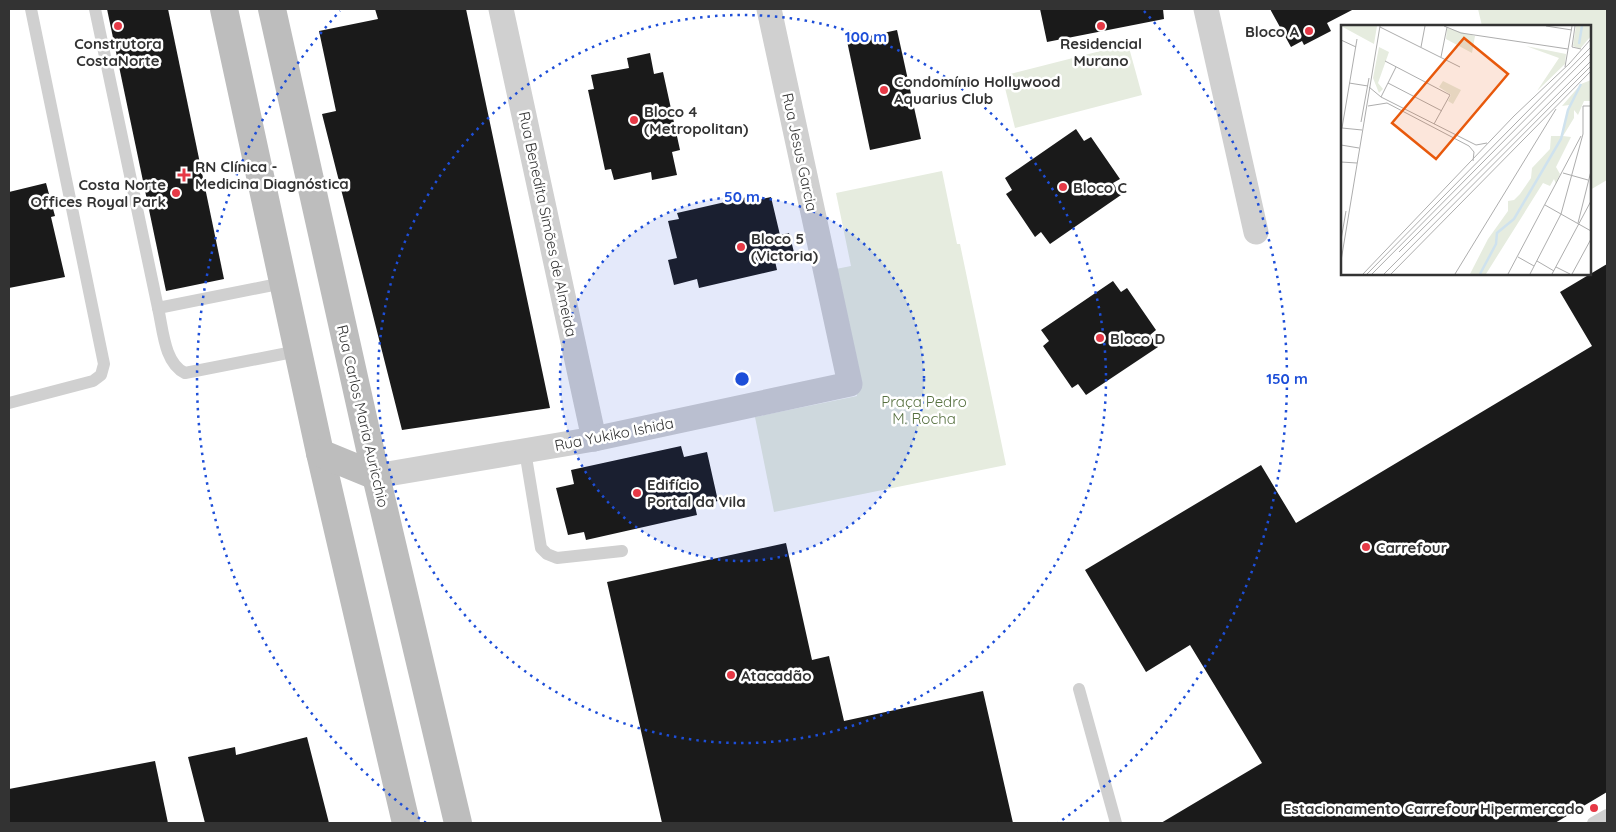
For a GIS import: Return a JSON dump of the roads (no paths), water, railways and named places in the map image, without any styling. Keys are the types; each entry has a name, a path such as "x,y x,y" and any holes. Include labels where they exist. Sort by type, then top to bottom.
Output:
{"main road":[{"path":"224,9 320,453 406,823"},
{"name":"Rua Carlos Maria Auricchio","path":"272,9 376,476 458,823"},
{"path":"320,453 376,476"}],"street":[{"name":"Rua Benedita Simões de Almeida","path":"501,9 594,439"},
{"name":"Rua Jesus Garcia","path":"769,9 850,384"},
{"path":"1206,9 1256,232"},
{"name":"Rua Yukiko Ishida","path":"376,476 594,439 850,384"}],"lane":[{"path":"9,403 93,381 100,375 104,364 31,9"},
{"path":"95,9 171,362 176,369 185,373 298,351"},
{"path":"158,308 283,283"},
{"path":"525,451 541,548 547,554 557,558 622,551"},
{"path":"1079,689 1116,823"},
{"path":"1593,823 1607,815"}],"place":[{"name":"Construtora CostaNorte","path":"118,26"},
{"name":"Residencial Murano","path":"1101,26"},
{"name":"Bloco A","path":"1309,31"},
{"name":"Condomínio Hollywood Aquarius Club","path":"884,90"},
{"name":"Bloco 4 (Metropolitan)","path":"634,120"},
{"name":"RN Clínica - Medicina Diagnóstica","path":"184,175"},
{"name":"Bloco C","path":"1063,187"},
{"name":"Costa Norte Offices Royal Park","path":"176,193"},
{"name":"Bloco 5 (Victoria)","path":"741,247"},
{"name":"Bloco D","path":"1100,338"},
{"name":"Edifício Portal da Vila","path":"637,493"},
{"name":"Carrefour","path":"1366,547"},
{"name":"Atacadão","path":"731,675"},
{"name":"Estacionamento Carrefour Hipermercado","path":"1594,808"}],"park label":[{"name":"Praça Pedro M. Rocha","path":"924,410"}]}
